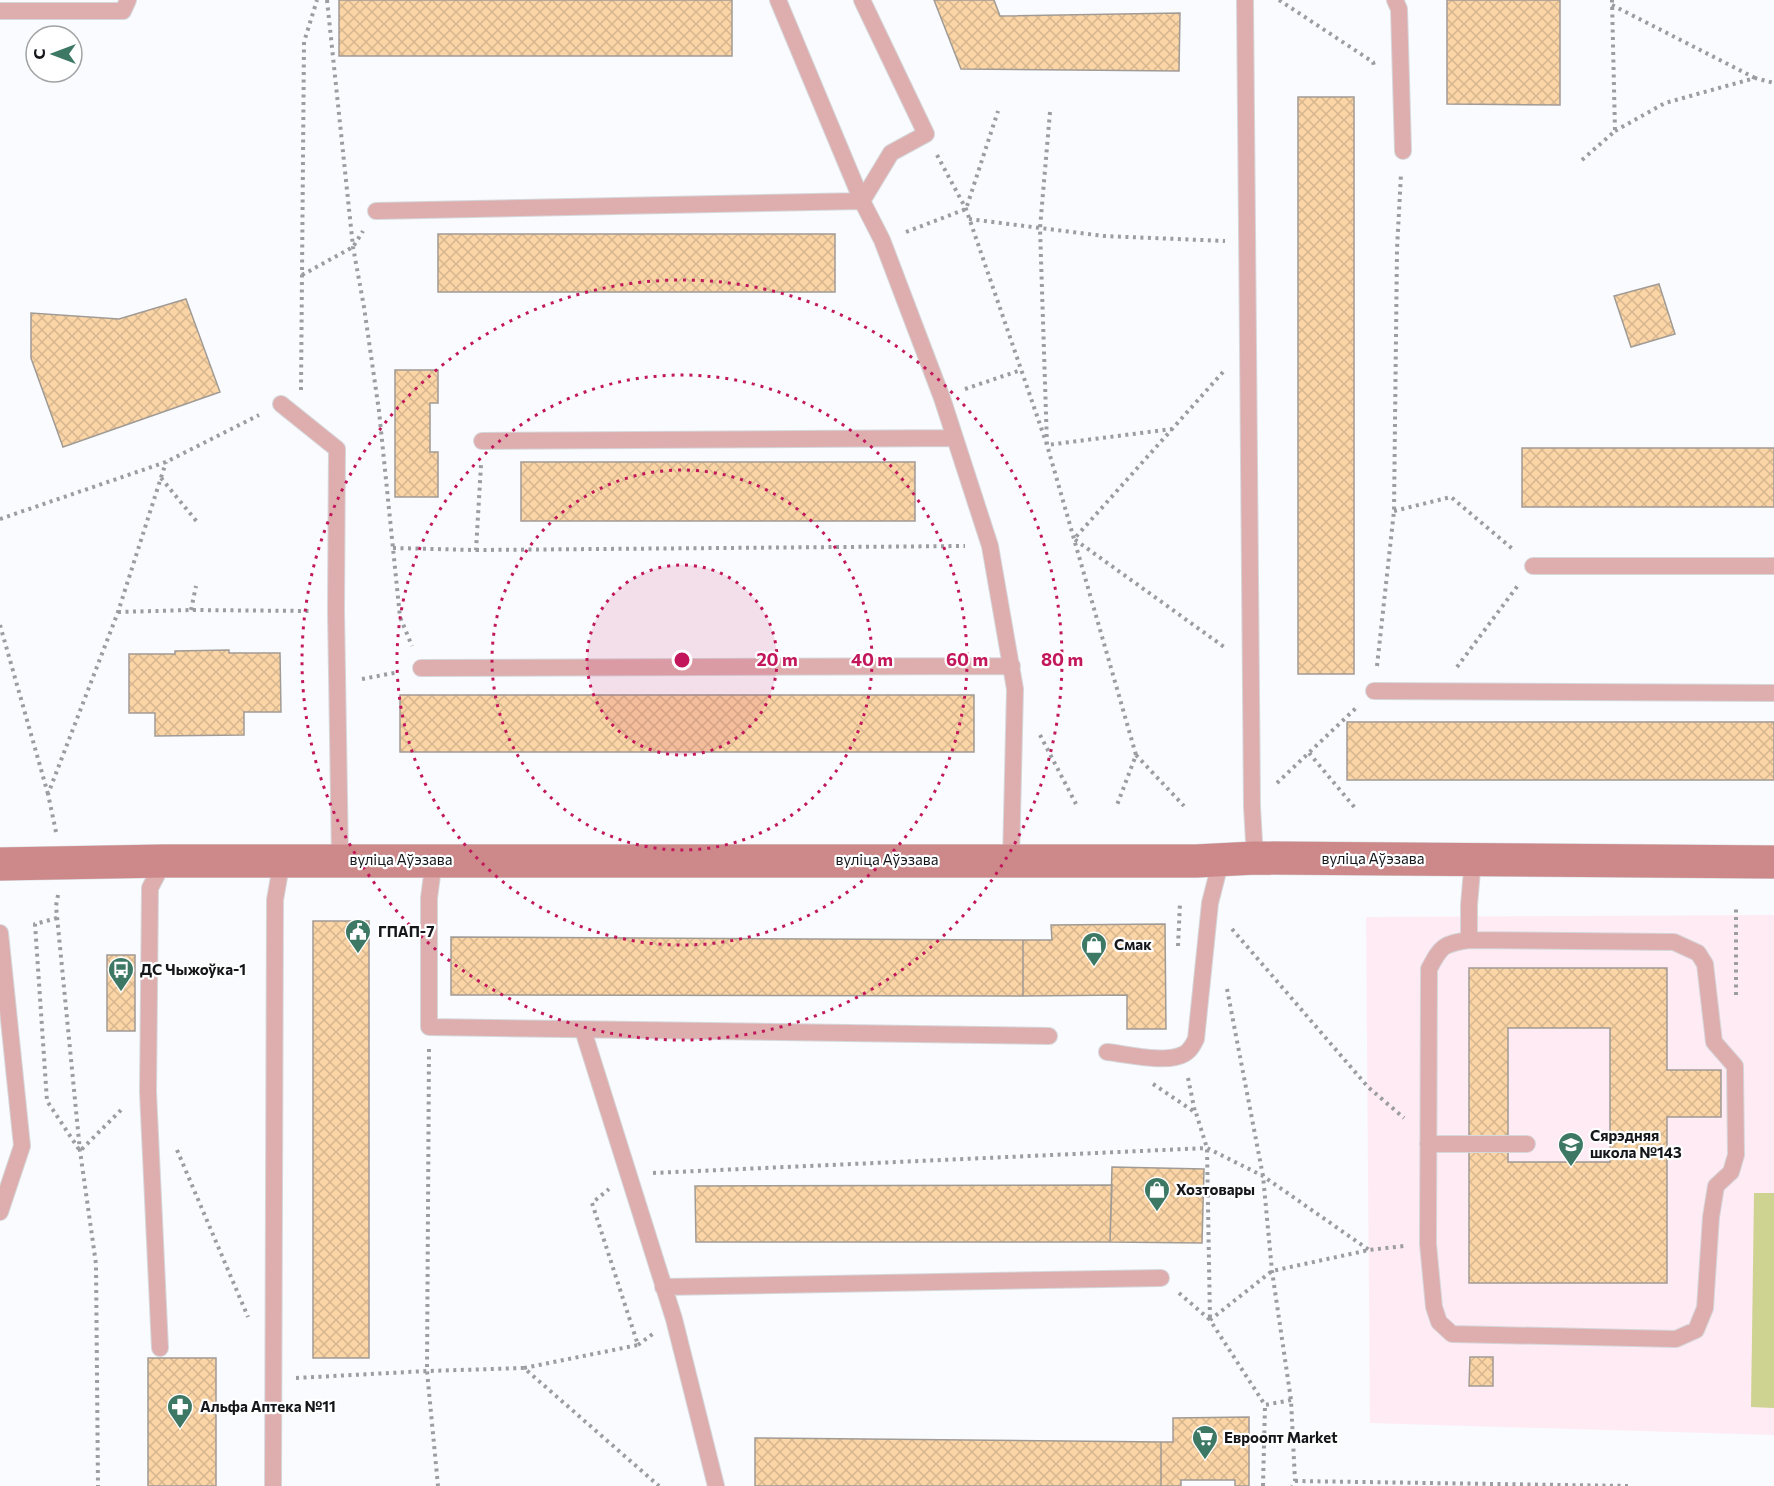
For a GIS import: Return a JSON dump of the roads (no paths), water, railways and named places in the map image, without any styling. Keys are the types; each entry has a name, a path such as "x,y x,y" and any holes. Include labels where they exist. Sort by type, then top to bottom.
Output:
{"street":[{"name":"вуліца Аўэзава","path":"0,864 164,861 1221,860 1255,858 1774,862"}],"lane":[{"path":"0,11 123,11 128,0"},
{"path":"778,0 862,201 882,240 942,398 990,546 1016,689 1011,860"},
{"path":"862,0 926,134 891,153 862,201"},
{"path":"1245,0 1252,807 1255,858"},
{"path":"1395,0 1400,9 1403,151"},
{"path":"376,211 862,201"},
{"path":"281,404 337,449 336,611 340,861"},
{"path":"482,441 954,438"},
{"path":"1533,566 1774,566"},
{"path":"421,668 1012,666"},
{"path":"1374,691 1774,693"},
{"path":"1469,940 1473,859"},
{"path":"1107,1052 1169,1059 1190,1050 1196,1040 1210,903 1221,860"},
{"path":"160,1348 148,1082 150,888 164,861"},
{"path":"273,1486 275,900 282,861"},
{"path":"434,861 429,898 429,1027 1049,1036"},
{"path":"0,933 22,1146 0,1212"},
{"path":"1469,940 1674,942 1698,953 1705,964 1714,1042 1735,1066 1736,1155 1731,1172 1716,1186 1711,1217 1705,1308 1696,1330 1676,1339 1452,1334 1439,1322 1434,1307 1428,1244 1429,969 1439,950 1452,943 1469,940"},
{"path":"583,1030 674,1319 716,1486"},
{"path":"1428,1144 1527,1144"},
{"path":"663,1287 1161,1278"}],"place":[{"name":"ГПАП-7","path":"358,955"},
{"name":"Смак","path":"1094,968"},
{"name":"ДС Чыжоўка-1","path":"121,993"},
{"name":"Сярэдняя школа №143","path":"1571,1168"},
{"name":"Хозтовары","path":"1157,1213"},
{"name":"Альфа Аптека №11","path":"180,1430"},
{"name":"Евроопт Market","path":"1205,1461"}]}
